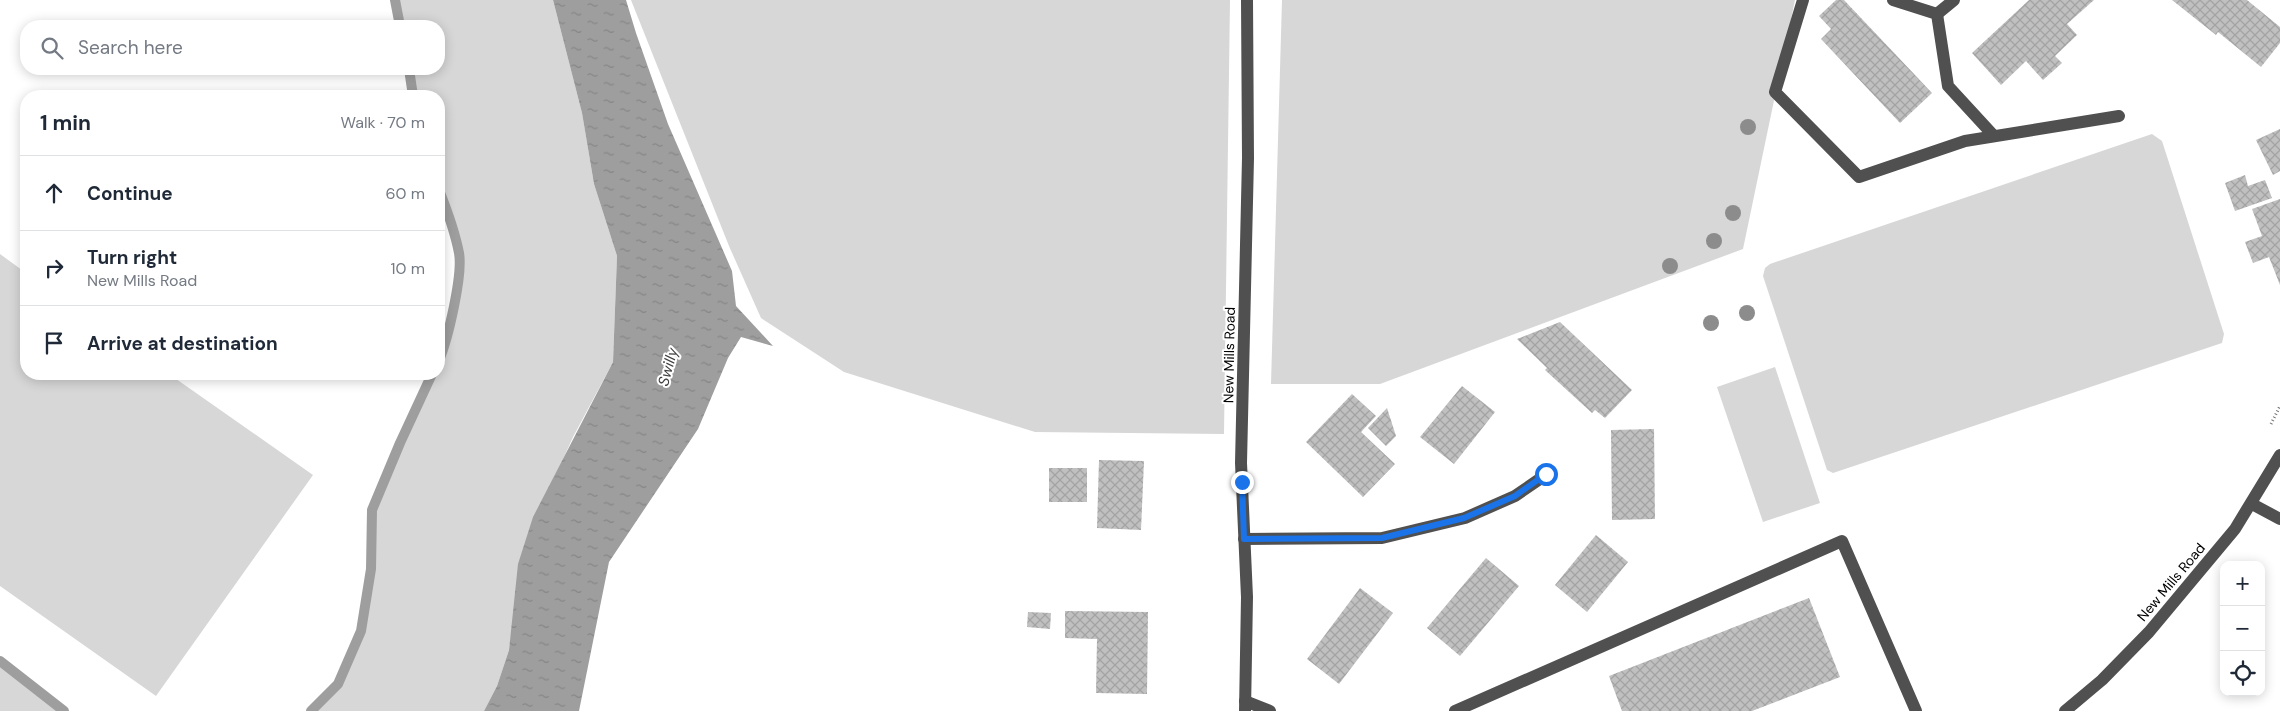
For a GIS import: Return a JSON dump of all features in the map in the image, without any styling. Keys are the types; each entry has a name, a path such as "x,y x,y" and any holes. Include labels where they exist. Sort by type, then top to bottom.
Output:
{"street":[{"name":"New Mills Road","path":"1245,706 1247,597 1241,463 1248,158 1247,0"},
{"path":"1803,0 1775,92 1859,177 1965,140 2119,116"},
{"path":"1893,0 1938,14"},
{"path":"1938,14 1954,0"},
{"path":"1938,14 1948,86 1994,136"},
{"name":"New Mills Road","path":"2065,711 2102,680 2149,632 2235,529 2252,504 2280,455"},
{"path":"1244,539 1382,538 1464,518 1515,496 1546,474"},
{"path":"2252,504 2280,519"},
{"path":"1455,711 1842,541 1916,711"},
{"path":"1245,706 1270,711"}],"path":[{"path":"2270,424 2280,406"}],"shaded area":[{"path":"395,0 553,0 582,113 594,184 617,256 613,362 573,437 550,488 515,607 509,650 497,686 484,711 311,711 338,684 361,631 371,569 372,510 429,380 445,380 445,342 456,299 460,255 445,204 445,90 412,90 410,75 445,75 445,20 399,20"},
{"path":"631,0 1230,0 1224,434 1035,432 844,372 761,318 729,246"},
{"path":"1282,0 1795,0 1743,249 1380,384 1271,384"},
{"path":"2152,134 2162,141 2224,334 2222,343 1833,473 1827,470 1763,276 1765,268 1770,264"},
{"path":"0,254 20,269 20,380 178,380 313,475 156,696 0,586"},
{"path":"1775,367 1820,503 1763,522 1717,387"},
{"path":"0,661 64,711 0,711"}],"water":[{"name":"Swilly","path":"553,0 626,0 668,124 732,271 736,306 773,346 741,337 728,358 698,429 609,562 579,711 484,711 497,686 509,650 518,564 533,517 613,362 617,256 594,184 582,113"}],"building":[{"path":"1836,0 1844,0 1932,93 1900,123 1821,39 1831,29 1819,16"},
{"path":"2029,0 2094,0 2067,24 2077,35 2055,56 2062,63 2043,80 2026,61 2001,85 1972,53"},
{"path":"2172,0 2247,0 2280,27 2280,43 2261,67 2218,32 2216,35"},
{"path":"2280,129 2280,171 2273,175 2256,140"},
{"path":"2245,175 2248,186 2265,180 2272,198 2235,211 2225,183"},
{"path":"2280,199 2280,285 2269,257 2253,263 2245,242 2262,236 2252,209"},
{"path":"1560,322 1632,390 1605,418 1595,410 1592,413 1545,370 1547,368 1517,339"},
{"path":"1462,386 1495,412 1454,464 1420,437"},
{"path":"1352,394 1376,416 1361,432 1395,464 1363,497 1306,442"},
{"path":"1387,408 1396,436 1386,446 1368,428"},
{"path":"1654,429 1655,519 1612,520 1611,430"},
{"path":"1099,460 1144,461 1141,530 1097,528"},
{"path":"1049,468 1087,468 1087,502 1049,502"},
{"path":"1596,535 1628,562 1587,612 1555,585"},
{"path":"1486,558 1519,586 1460,656 1427,628"},
{"path":"1360,588 1393,613 1339,684 1307,659"},
{"path":"1809,598 1840,677 1752,711 1622,711 1609,676"},
{"path":"1065,611 1148,612 1147,694 1096,693 1097,639 1065,638"},
{"path":"1028,612 1051,613 1050,629 1027,627"}],"waterway":[{"path":"395,0 399,20"},
{"path":"410,75 412,90"},
{"path":"445,205 455,237 460,263 454,307 445,341"},
{"path":"311,711 338,684 361,631 371,569 372,510 429,380"},
{"path":"0,661 64,711"}],"route":[{"path":"1242,482 1244,539 1382,538 1464,518 1515,496 1546,474"}]}
